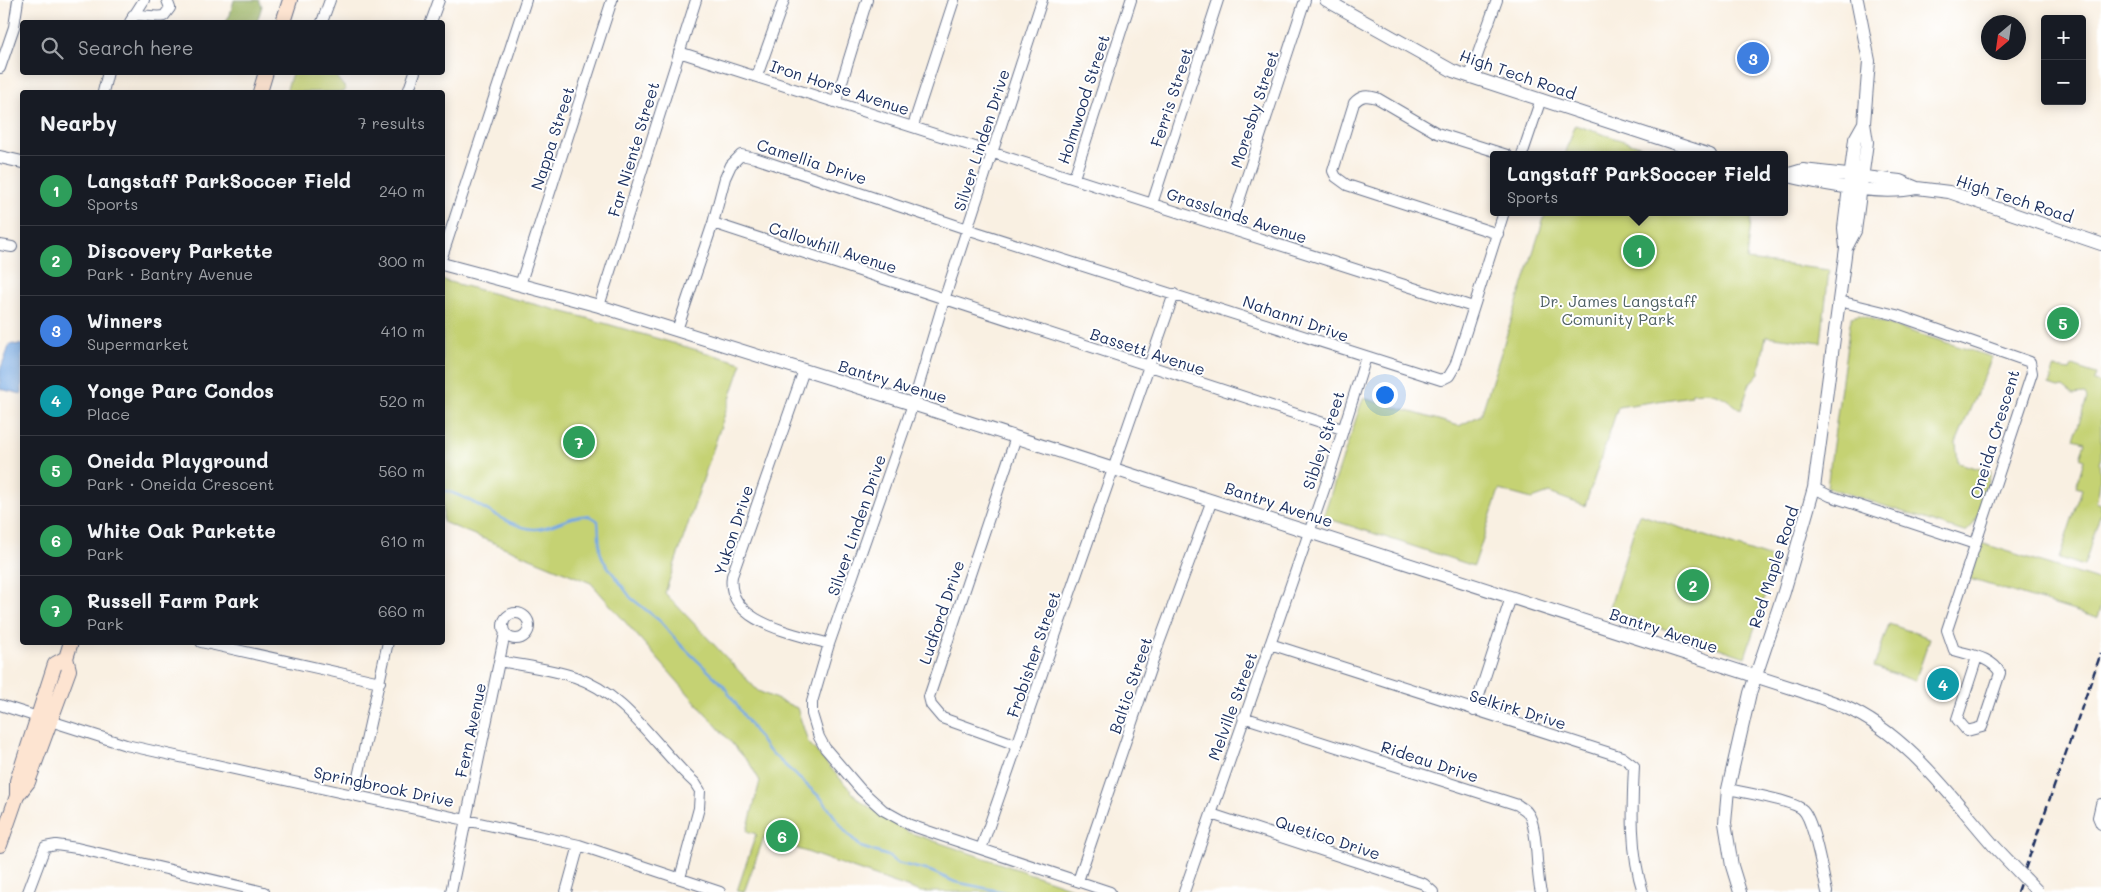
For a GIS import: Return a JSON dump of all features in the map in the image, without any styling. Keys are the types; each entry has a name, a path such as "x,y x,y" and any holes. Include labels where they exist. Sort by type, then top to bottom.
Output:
{"main road":[{"path":"284,20 290,0"},
{"path":"261,90 265,75"},
{"path":"0,845 17,796 16,781 44,720 55,664 66,658 70,645"}],"street":[{"path":"0,68 3,50 14,27 18,0"},
{"path":"131,19 144,0"},
{"path":"131,19 145,14 154,18 164,16 170,8 167,0"},
{"path":"323,20 330,0"},
{"path":"432,20 439,0"},
{"path":"445,248 526,0"},
{"name":"Nappa Street","path":"520,285 612,0"},
{"name":"Far Niente Street","path":"599,306 696,0"},
{"path":"756,76 784,0"},
{"path":"836,101 868,0"},
{"path":"913,126 954,0"},
{"name":"Silver Linden Drive","path":"1042,0 944,300 913,404 829,644 812,702 819,737 825,748 860,790 883,810 910,824 1110,892"},
{"name":"Holmwood Street","path":"1074,178 1131,0"},
{"name":"Ferris Street","path":"1152,204 1218,0"},
{"name":"Moresby Street","path":"1230,228 1306,0"},
{"name":"High Tech Road","path":"1326,0 1453,71 1698,151"},
{"path":"1470,76 1497,0"},
{"name":"Red Maple Road","path":"1740,892 1732,866 1725,823 1728,789 1755,677 1784,592 1814,488 1846,248 1844,228 1867,142 1864,123 1869,60 1857,0"},
{"name":"Iron Horse Avenue","path":"679,52 992,152"},
{"path":"104,90 107,75"},
{"path":"409,90 414,75"},
{"path":"1494,151 1437,133 1377,98 1367,96 1359,98 1354,104 1333,171 1336,177 1346,184 1498,234"},
{"path":"1523,151 1541,99"},
{"name":"Grasslands Avenue","path":"992,152 1473,307"},
{"name":"Camellia Drive","path":"677,330 713,223 728,170 741,155 860,192 967,229"},
{"path":"0,157 20,162"},
{"name":"High Tech Road","path":"1788,176 1802,181 1856,181 1900,192 1917,188 1949,192 2100,243"},
{"name":"Nahanni Drive","path":"967,229 1441,380 1449,376 1455,366 1503,216"},
{"name":"Callowhill Avenue","path":"713,223 944,300"},
{"path":"0,244 12,247"},
{"name":"Bantry Avenue","path":"445,265 599,306 913,404 1309,531 1845,707 1868,720 1913,755 2038,892"},
{"name":"Frobisher Street","path":"981,849 1174,294"},
{"name":"Bassett Avenue","path":"944,300 1342,429"},
{"name":"Oneida Crescent","path":"1839,301 1896,315 2030,362 2032,373 1975,544"},
{"name":"Sibley Street","path":"1309,531 1366,357"},
{"name":"Yukon Drive","path":"804,370 732,576 730,589 735,600 756,620 829,644"},
{"name":"Ludford Drive","path":"1016,437 929,697 931,705 942,718 1017,745"},
{"path":"1814,488 1830,496 1975,544 1947,630 1954,650 1977,657 1991,662 2000,673 1982,727 1975,731 1968,731 1961,726 1957,719 1977,657"},
{"name":"Baltic Street","path":"1078,881 1159,643 1212,500"},
{"name":"Melville Street","path":"1184,892 1243,717 1309,531"},
{"path":"1474,711 1511,597"},
{"name":"Fern Avenue","path":"451,892 505,633"},
{"name":"Selkirk Drive","path":"1270,644 1622,757 1634,766 1632,813 1638,875 1643,892"},
{"path":"214,645 380,682"},
{"path":"354,795 387,645"},
{"path":"500,662 576,678 598,689 631,714 695,783 700,791 699,808 680,878"},
{"name":"Springbrook Drive","path":"0,705 126,745 579,845 720,892"},
{"name":"Rideau Drive","path":"1243,717 1518,805 1528,812 1535,832 1535,857 1541,892"},
{"path":"1728,789 1802,808 1809,820 1827,892"},
{"path":"2101,804 2098,817 2101,824"},
{"name":"Quetico Drive","path":"1211,814 1424,884 1433,892"},
{"path":"28,892 45,847 56,845 77,848 264,892"},
{"path":"566,892 579,845"}],"green space":[{"path":"234,0 259,0 262,6 258,20 226,20 230,15"},
{"path":"291,75 335,75 346,89 345,90 287,90"},
{"path":"1575,125 1655,151 1566,151"},
{"name":"Dr. James Langstaff Comunity Park","path":"1545,216 1752,216 1747,260 1829,270 1821,343 1766,336 1759,373 1750,383 1741,410 1719,395 1707,392 1692,393 1691,396 1618,407 1585,506 1549,493 1532,499 1499,490 1474,566 1323,517 1363,398 1459,426 1481,415"},
{"path":"445,281 583,317 742,363 665,593 758,691 797,708 808,742 859,800 908,832 1084,892 921,892 764,837 744,892 737,891 756,834 747,831 760,781 750,764 591,583 445,523"},
{"path":"1859,315 1992,357 1956,443 1958,463 1991,472 1978,515 1974,523 1964,532 1827,487 1850,323 1852,317"},
{"path":"2072,366 2096,374 2094,381 2101,383 2101,457 2096,502 2101,504 2101,512 2084,566 2059,558 2082,489 2076,487 2084,460 2080,458 2085,442 2074,439 2087,398 2085,394 2073,395 2063,387 2058,388 2049,385 2054,368 2070,370"},
{"path":"1639,514 1777,560 1745,657 1609,610"},
{"path":"1981,543 2101,581 2101,606 2097,618 1970,579"},
{"path":"1889,624 1930,638 1915,681 1874,667"}],"water":[{"path":"10,344 20,345 20,394 0,389 0,370"}],"waterway":[{"path":"445,491 465,498 512,523 534,529 550,526 576,517 591,517 598,521 600,551 603,560 631,598 660,621 680,644 723,685 766,748 822,799 845,831 861,847 888,856 897,863 930,871 955,882 1004,892"}],"railway":[{"path":"2017,892 2101,653"}],"place":[{"name":"Winners","path":"1753,58"},
{"name":"Langstaff ParkSoccer Field","path":"1639,251"},
{"name":"Oneida Playground","path":"2063,323"},
{"name":"Russell Farm Park","path":"579,442"},
{"name":"Discovery Parkette","path":"1693,585"},
{"name":"Yonge Parc Condos","path":"1943,684"},
{"name":"White Oak Parkette","path":"782,836"}]}
